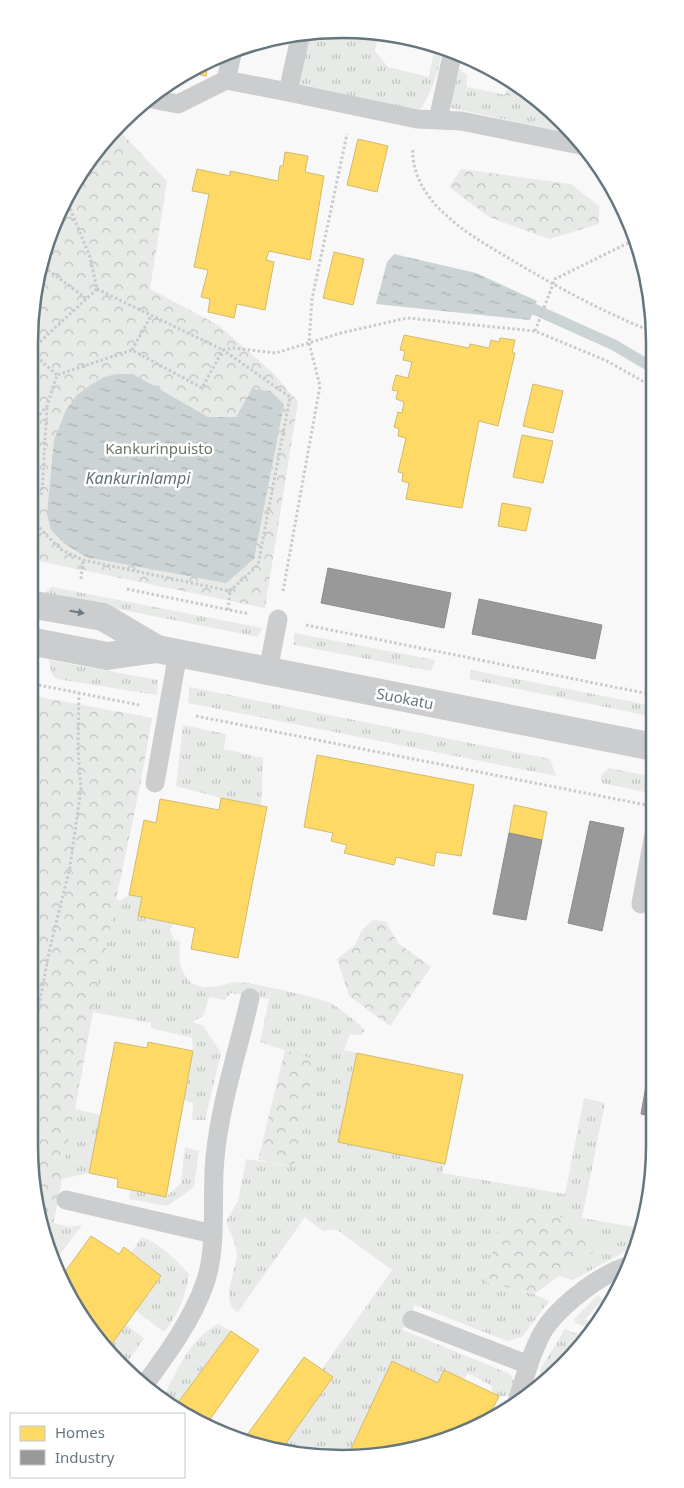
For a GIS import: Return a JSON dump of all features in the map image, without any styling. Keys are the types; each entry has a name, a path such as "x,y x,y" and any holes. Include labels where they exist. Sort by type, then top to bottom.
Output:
{"street":[{"name":"Suokatu","path":"38,606 103,617 167,651"},
{"name":"Suokatu","path":"38,643 107,656 167,651 646,745"}],"lane":[{"path":"288,92 299,40"},
{"path":"438,120 451,58"},
{"path":"226,80 231,59"},
{"path":"157,100 178,104 226,80 416,119 461,121 573,144"},
{"path":"268,671 278,620"},
{"path":"155,783 169,711 167,651"},
{"path":"641,904 646,877"},
{"path":"148,1380 173,1347 206,1282 213,1234 215,1158 222,1117 250,998"},
{"path":"66,1200 213,1234"},
{"path":"520,1393 530,1364 548,1324 584,1289 621,1268"},
{"path":"412,1320 530,1364"}],"path":[{"path":"278,620 320,386 309,343 312,299 353,106"},
{"path":"416,119 413,157 423,189 438,207 477,239 552,285 646,329"},
{"path":"69,207 90,257 97,289"},
{"path":"535,331 555,279 629,242"},
{"path":"47,269 87,299"},
{"path":"38,343 97,289"},
{"path":"97,289 223,350 290,397 258,565 230,590 228,610"},
{"path":"57,375 132,350 151,316"},
{"path":"132,350 202,388 223,350 233,348 276,353 341,332 407,318 535,331 608,360 646,383"},
{"path":"38,359 57,375"},
{"path":"38,498 42,493 47,406 57,375"},
{"path":"38,416 47,406"},
{"path":"38,526 60,549 83,560 230,590"},
{"path":"81,580 83,560"},
{"path":"72,578 91,582"},
{"path":"120,588 646,693"},
{"path":"38,686 646,804"},
{"path":"38,1012 49,952 70,867 81,789 78,749 79,693"}],"green space":[{"path":"362,38 377,40 375,51 388,67 429,77 434,52 441,55 434,82 420,110 302,87 298,83 307,39"},
{"path":"459,69 467,75 467,87 525,99 561,131 450,108"},
{"path":"507,87 526,99 505,95"},
{"name":"Kankurinpuisto","path":"121,133 167,181 150,289 218,325 272,372 298,402 265,608 38,561 38,322 43,283 54,244 69,207 100,157"},
{"path":"461,169 571,184 599,206 599,224 549,239 489,217 449,187"},
{"path":"52,587 262,628 258,637 43,594"},
{"path":"294,633 435,660 431,671 294,645"},
{"path":"49,660 158,680 157,695 57,679 52,675"},
{"path":"471,670 646,704 646,715 469,679"},
{"path":"189,687 550,759 556,776 188,703"},
{"path":"38,697 152,718 141,781 92,1014 54,1221 49,1229 43,1205 38,1166"},
{"path":"116,711 152,718 145,757 130,792 120,837 116,899 120,901 129,895 142,897 138,916 173,924 170,930 174,940 180,941 179,954 183,972 196,985 206,987 238,982 326,1001 349,1016 365,1030 361,1035 350,1034 344,1050 357,1053 339,1142 445,1164 442,1173 565,1194 584,1098 605,1103 582,1218 635,1227 627,1251 573,1280 559,1276 602,1246 572,1219 527,1214 518,1225 499,1225 486,1282 534,1294 549,1301 522,1337 507,1341 415,1305 403,1330 510,1374 515,1383 510,1396 499,1396 492,1392 492,1386 468,1373 464,1379 444,1370 438,1383 392,1361 350,1450 322,1450 285,1445 333,1377 322,1369 392,1270 336,1229 323,1231 305,1217 238,1312 232,1308 229,1294 237,1251 226,1221 238,1201 246,1159 290,1166 298,1160 314,1060 260,1042 269,999 231,993 225,1000 209,997 204,1015 193,1022 203,1026 221,1053 205,1120 192,1120 193,1103 184,1100 193,1051 192,1038 151,1028 151,1023 93,1012 75,1109 101,1115 89,1173 62,1179 53,1223 70,1227 82,1225 58,1256 43,1205 39,1178 43,1162 47,1160 58,1114 50,1091 44,1091 45,1029 51,989 65,982 71,962 77,955 88,950 91,941 83,930 65,925 72,887 80,880 85,868 85,864 81,860 91,785 89,730 101,732"},
{"path":"183,725 226,734 224,749 263,758 261,806 176,786"},
{"path":"609,768 646,775 646,792 602,783 601,775"},
{"path":"373,920 386,922 398,943 431,967 390,1026 349,996 337,959 355,945 362,930"},
{"path":"285,1050 314,1059 298,1160 291,1166 258,1160"},
{"path":"185,1147 199,1151 194,1187 167,1206 129,1199 130,1190 166,1197 181,1183"},
{"path":"527,1214 572,1219 602,1246 534,1294 486,1282 499,1225 518,1225"},
{"path":"142,1237 162,1248 189,1274 181,1305 164,1332 136,1311 161,1276 131,1253"},
{"path":"598,1295 603,1300 585,1319 589,1324 587,1327 576,1323 574,1319"},
{"path":"218,1324 231,1331 179,1401 168,1395 165,1394 186,1355 208,1330"},
{"path":"126,1325 144,1338 128,1362 111,1345"},
{"path":"565,1329 580,1335 540,1378 541,1368"}],"water":[{"path":"394,254 476,273 537,301 530,320 376,304 387,262"},
{"name":"Kankurinlampi","path":"117,374 133,374 208,417 236,417 252,389 270,391 284,404 254,559 226,583 86,557 65,544 51,530 47,514 54,440 66,410 77,395 92,384 104,377"}],"building: Homes":[{"path":"207,69 206,76 197,74"},
{"path":"358,139 388,146 377,192 347,185"},
{"path":"285,152 308,156 305,172 324,176 310,260 269,251 266,260 274,262 265,310 237,304 234,318 208,312 210,299 201,297 208,270 194,267 209,194 192,191 197,169 230,176 230,171 278,181 280,166 283,166"},
{"path":"334,252 364,259 353,305 323,298"},
{"path":"404,335 469,348 470,344 489,348 491,340 499,342 500,338 515,340 512,353 515,353 498,426 479,421 462,508 406,499 409,483 402,481 403,473 398,472 406,438 398,436 399,429 394,427 398,412 402,413 404,402 396,399 398,391 392,390 396,375 408,378 412,362 403,360 405,351 400,350"},
{"path":"533,384 563,391 553,433 523,426"},
{"path":"522,435 553,441 543,483 513,477"},
{"path":"502,503 531,508 526,531 498,526"},
{"path":"317,755 474,785 461,856 436,852 434,866 396,857 394,865 344,853 347,845 331,841 333,833 304,827"},
{"path":"221,798 267,807 238,958 191,949 195,928 138,916 142,897 129,895 144,820 156,823 160,799 219,810"},
{"path":"514,805 547,812 542,840 509,833"},
{"path":"115,1042 147,1048 148,1042 193,1051 166,1197 117,1187 118,1179 89,1173"},
{"path":"357,1053 463,1075 445,1164 338,1142"},
{"path":"91,1236 119,1254 124,1247 161,1276 111,1345 78,1298 65,1272"},
{"path":"231,1331 259,1350 209,1420 178,1402"},
{"path":"304,1357 333,1377 285,1445 247,1435"},
{"path":"392,1361 438,1383 444,1370 499,1396 491,1411 440,1434 401,1445 350,1450"}],"building: Industry":[{"path":"328,568 451,593 444,628 321,603"},
{"path":"479,599 602,625 595,659 472,634"},
{"path":"590,821 624,828 602,931 568,923"},
{"path":"509,833 542,840 526,920 493,914"},
{"path":"646,1085 646,1115 641,1114"}],"waterway":[{"path":"534,309 614,345 646,364"}]}
